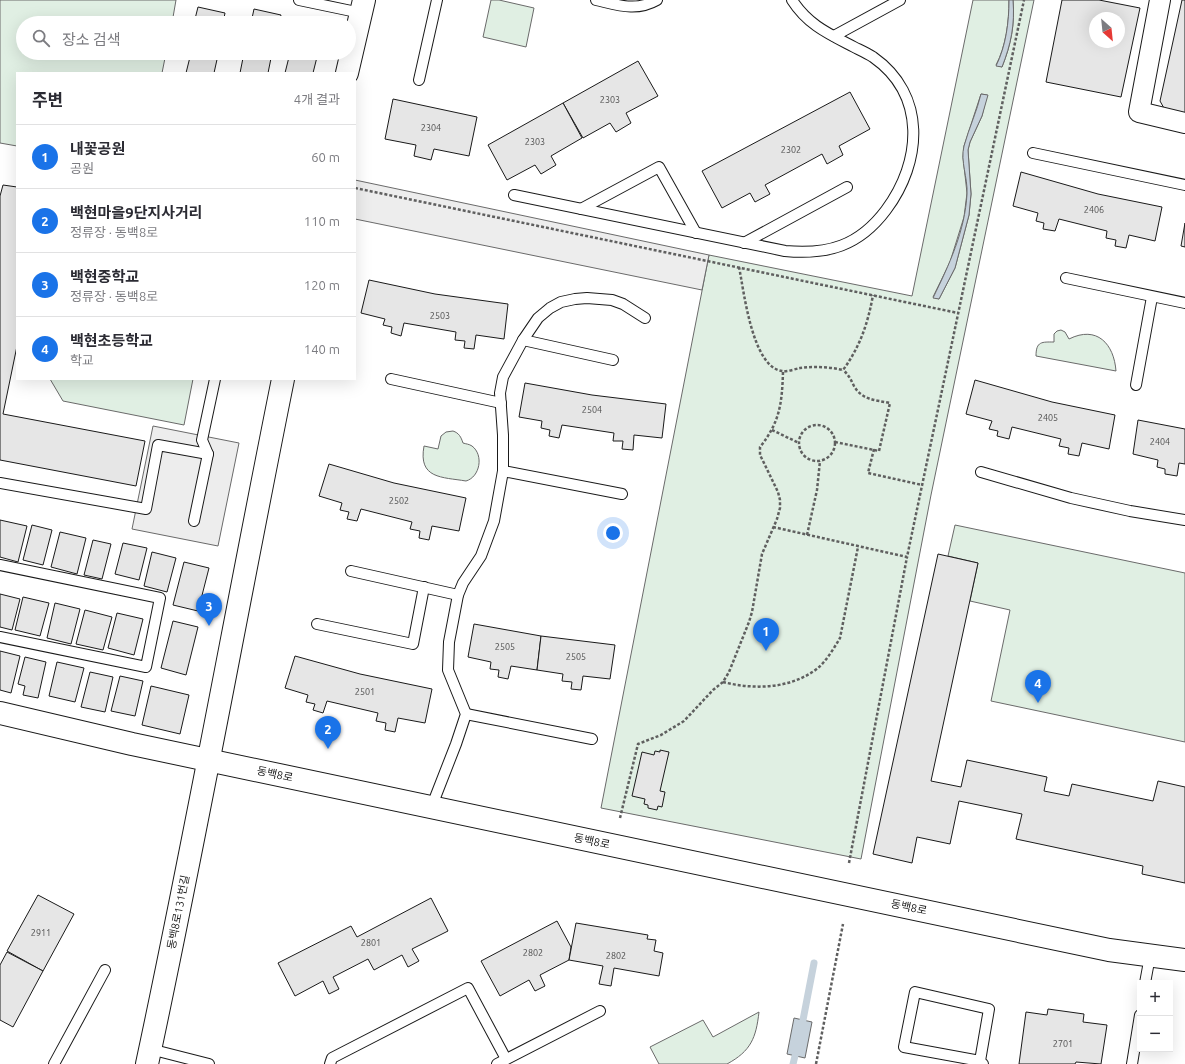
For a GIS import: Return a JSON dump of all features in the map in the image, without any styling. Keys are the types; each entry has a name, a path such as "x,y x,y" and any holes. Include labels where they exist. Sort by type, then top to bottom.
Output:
{"street":[{"path":"1160,0 1139,112 1185,123"},
{"path":"356,33 362,6"},
{"path":"347,72 350,60"},
{"name":"동백8로131번길","path":"149,1056 209,760 260,492 279,380"},
{"name":"동백8로","path":"0,713 132,744 431,808 1109,950 1185,960"}],"lane":[{"path":"299,0 362,6"},
{"path":"419,80 437,0"},
{"path":"596,0 629,7 648,5 657,0"},
{"path":"514,195 785,251 804,253 823,251 840,246 857,238 874,225 895,197 904,180 913,148 913,118 903,90 886,68 872,56 821,30 808,20 792,0"},
{"path":"834,36 900,0"},
{"path":"1033,153 1185,184"},
{"path":"581,209 659,166 696,233"},
{"path":"744,243 847,187"},
{"path":"1066,278 1185,303"},
{"path":"1136,385 1152,296"},
{"path":"431,808 466,714 448,670 449,642 458,595 463,583 481,556 494,521 503,471 503,435 500,393 503,377 523,340 538,318 550,308 561,302 575,299 600,298 612,300 623,304 645,318"},
{"path":"523,340 614,360"},
{"path":"391,379 501,402"},
{"path":"194,521 208,454 202,440 215,380"},
{"path":"0,483 146,509 158,445 208,454"},
{"path":"503,471 622,494"},
{"path":"981,472 1071,498 1130,511 1185,520"},
{"path":"0,565 160,598 146,667 0,637"},
{"path":"350,572 458,595"},
{"path":"317,624 413,644 424,587"},
{"path":"466,714 592,739"},
{"path":"1146,980 1150,956"},
{"path":"54,1064 105,970"},
{"path":"330,1064 332,1058 468,988 501,1062 600,1011"},
{"path":"916,992 989,1008 982,1062 904,1047 916,992"},
{"path":"1132,1064 1140,1016"},
{"path":"149,1056 209,1064"}],"path":[{"path":"849,863 907,557 1024,0"},
{"path":"356,188 958,313"},
{"path":"739,267 756,341 760,352 769,364 776,370 783,372 817,367 830,367 843,370 858,392 863,396 868,399 890,403 879,451 835,442"},
{"path":"843,370 862,338 873,295"},
{"path":"620,818 638,744 660,735 684,721 713,690 723,682 729,672 749,622 762,554 780,508 780,500 760,454 760,447 776,423 781,397 783,372"},
{"path":"820,424 830,430 833,434 835,442 833,451 830,455 820,461 808,459 803,455 800,450 799,443 802,432 813,425 820,424"},
{"path":"772,430 799,443"},
{"path":"874,449 868,473 922,485"},
{"path":"807,534 818,490 820,461"},
{"path":"773,527 907,557"},
{"path":"723,682 748,687 775,686 786,684 798,679 818,667 833,650 840,638 858,546"},
{"path":"816,1064 844,924"}],"green space":[{"path":"0,0 176,0 173,16 16,16 16,60 165,60 162,72 16,72 16,146 0,143"},
{"path":"491,0 499,0 534,8 526,47 483,37"},
{"path":"973,0 1009,0 1006,34 996,65 1002,67 1012,34 1013,0 1034,0 931,495 861,859 601,808 709,255 912,296","holes":["981,94 987,95 982,116 968,150 971,194 969,215 955,268 939,299 933,297 950,262 964,217 967,193 963,157 964,146"]},
{"path":"1061,330 1065,332 1069,339 1079,335 1088,334 1096,336 1102,340 1108,345 1112,353 1116,371 1036,356 1037,347 1040,343 1054,342 1054,334"},
{"path":"51,380 193,380 184,425 63,401"},
{"path":"453,431 460,436 463,443 472,446 478,455 479,465 477,471 471,479 466,481 441,477 428,471 425,465 423,457 424,446 438,449 441,436 446,432"},
{"path":"955,525 1185,573 1185,742 991,701 1010,610 970,601 978,563 948,556"},
{"path":"759,1012 756,1029 751,1043 742,1054 727,1064 659,1064 650,1047 703,1020 713,1037"}],"shaded area":[{"path":"1009,0 1013,0 1013,26 1008,50 1002,67 996,66 1006,34"},
{"path":"981,94 988,95 982,116 968,150 971,194 969,215 955,268 939,299 933,298 945,273 960,234 966,208 967,194 963,152"},
{"path":"356,180 709,255 702,290 356,219"},
{"path":"153,426 239,443 218,546 132,529"},
{"path":"794,1018 812,1022 805,1058 787,1054"}],"building":[{"path":"1062,0 1099,0 1140,8 1121,97 1046,82"},
{"path":"1182,0 1185,0 1185,114 1165,110 1160,101"},
{"path":"198,7 225,13 224,16 196,16"},
{"path":"254,9 281,15 281,16 252,16"},
{"path":"189,60 217,60 214,72 186,72"},
{"path":"243,60 271,60 268,72 240,72"},
{"path":"288,60 316,60 313,72 285,72"},
{"path":"638,61 658,96 626,113 631,123 616,132 610,123 583,138 563,103"},
{"path":"850,92 870,129 839,146 843,155 827,164 822,154 765,185 770,194 755,202 750,193 722,208 702,171"},
{"path":"393,99 477,117 469,156 434,149 431,160 414,156 416,145 385,139"},
{"path":"563,103 582,138 551,156 556,165 541,174 535,165 507,180 488,145"},
{"path":"1021,172 1098,194 1162,207 1155,241 1129,235 1126,248 1115,246 1116,240 1106,238 1107,231 1059,219 1055,231 1043,229 1044,223 1036,221 1038,213 1013,206"},
{"path":"3,185 16,187 16,351 3,414 145,441 136,486 0,460 0,196"},
{"path":"1185,223 1185,247 1181,246"},
{"path":"369,280 435,294 508,304 504,339 476,335 474,349 464,348 465,341 455,340 456,332 404,323 401,336 391,333 392,327 383,325 385,319 361,313"},
{"path":"975,380 1052,402 1115,415 1109,449 1082,443 1079,456 1068,454 1069,448 1059,446 1061,439 1012,427 1009,439 997,436 998,431 989,429 992,421 966,414"},
{"path":"525,383 592,395 666,404 662,438 634,435 633,450 622,449 623,441 613,441 614,433 562,425 559,438 549,436 550,430 541,428 542,421 519,417"},
{"path":"1138,420 1185,429 1185,464 1179,463 1177,476 1165,474 1165,469 1157,467 1158,460 1133,454"},
{"path":"329,464 394,483 466,498 459,531 432,526 429,540 419,538 420,531 410,529 412,522 361,509 357,521 347,519 349,512 340,510 342,503 319,496"},
{"path":"0,520 27,526 18,562 0,557"},
{"path":"32,525 52,530 43,565 23,560"},
{"path":"60,532 86,538 77,574 51,567"},
{"path":"93,540 111,544 102,579 84,575"},
{"path":"123,543 147,548 139,580 115,574"},
{"path":"152,552 176,558 167,592 144,586"},
{"path":"938,554 978,563 931,781 961,787 967,760 1047,777 1044,791 1069,796 1072,784 1153,801 1158,781 1185,787 1185,883 1142,874 1143,866 1016,839 1022,814 959,801 950,844 917,837 912,863 873,854"},
{"path":"184,562 209,568 198,611 173,605"},
{"path":"0,594 20,599 12,630 0,627"},
{"path":"23,597 49,603 40,636 15,630"},
{"path":"55,603 80,609 71,644 47,638"},
{"path":"85,610 112,617 103,650 76,644"},
{"path":"117,613 143,619 134,655 108,648"},
{"path":"173,621 198,627 186,675 161,668"},
{"path":"474,624 541,636 537,670 511,666 508,679 498,677 499,670 490,669 491,662 468,657"},
{"path":"541,636 615,645 610,679 583,676 581,690 571,689 572,682 562,681 563,674 537,670"},
{"path":"0,651 20,656 11,693 0,690"},
{"path":"295,656 360,674 432,689 425,723 398,718 395,732 385,730 386,723 376,721 378,713 327,701 323,713 313,710 315,704 306,702 308,695 285,688"},
{"path":"25,657 46,662 38,698 23,695 25,686 18,684"},
{"path":"57,662 84,668 75,702 49,696"},
{"path":"90,672 113,677 105,712 81,707"},
{"path":"120,676 143,681 135,716 111,711"},
{"path":"151,686 189,695 180,734 142,725"},
{"path":"660,750 669,752 660,791 665,792 662,807 658,806 657,810 648,808 648,805 644,804 645,799 632,796 642,752 654,755 655,751 660,752"},
{"path":"38,895 74,914 43,971 7,951"},
{"path":"431,898 448,931 412,949 419,961 408,967 402,955 374,970 368,959 333,977 339,989 329,994 323,981 295,996 278,963 351,926 357,937"},
{"path":"557,921 571,947 569,960 540,975 545,986 535,991 529,980 500,996 481,961"},
{"path":"576,923 648,935 647,939 656,940 654,951 663,953 659,976 614,968 611,986 599,984 603,966 569,960"},
{"path":"7,952 43,971 13,1027 0,1020 0,965"},
{"path":"1048,1009 1084,1014 1083,1022 1107,1025 1101,1064 1076,1062 1075,1064 1019,1064 1026,1012 1047,1015"}],"waterway":[{"path":"803,1020 814,963"},
{"path":"793,1064 795,1056"}],"place":[{"name":"백현중학교","path":"209,626"},
{"name":"내꽃공원","path":"766,651"},
{"name":"백현초등학교","path":"1038,703"},
{"name":"백현마을9단지사거리","path":"328,749"}]}
